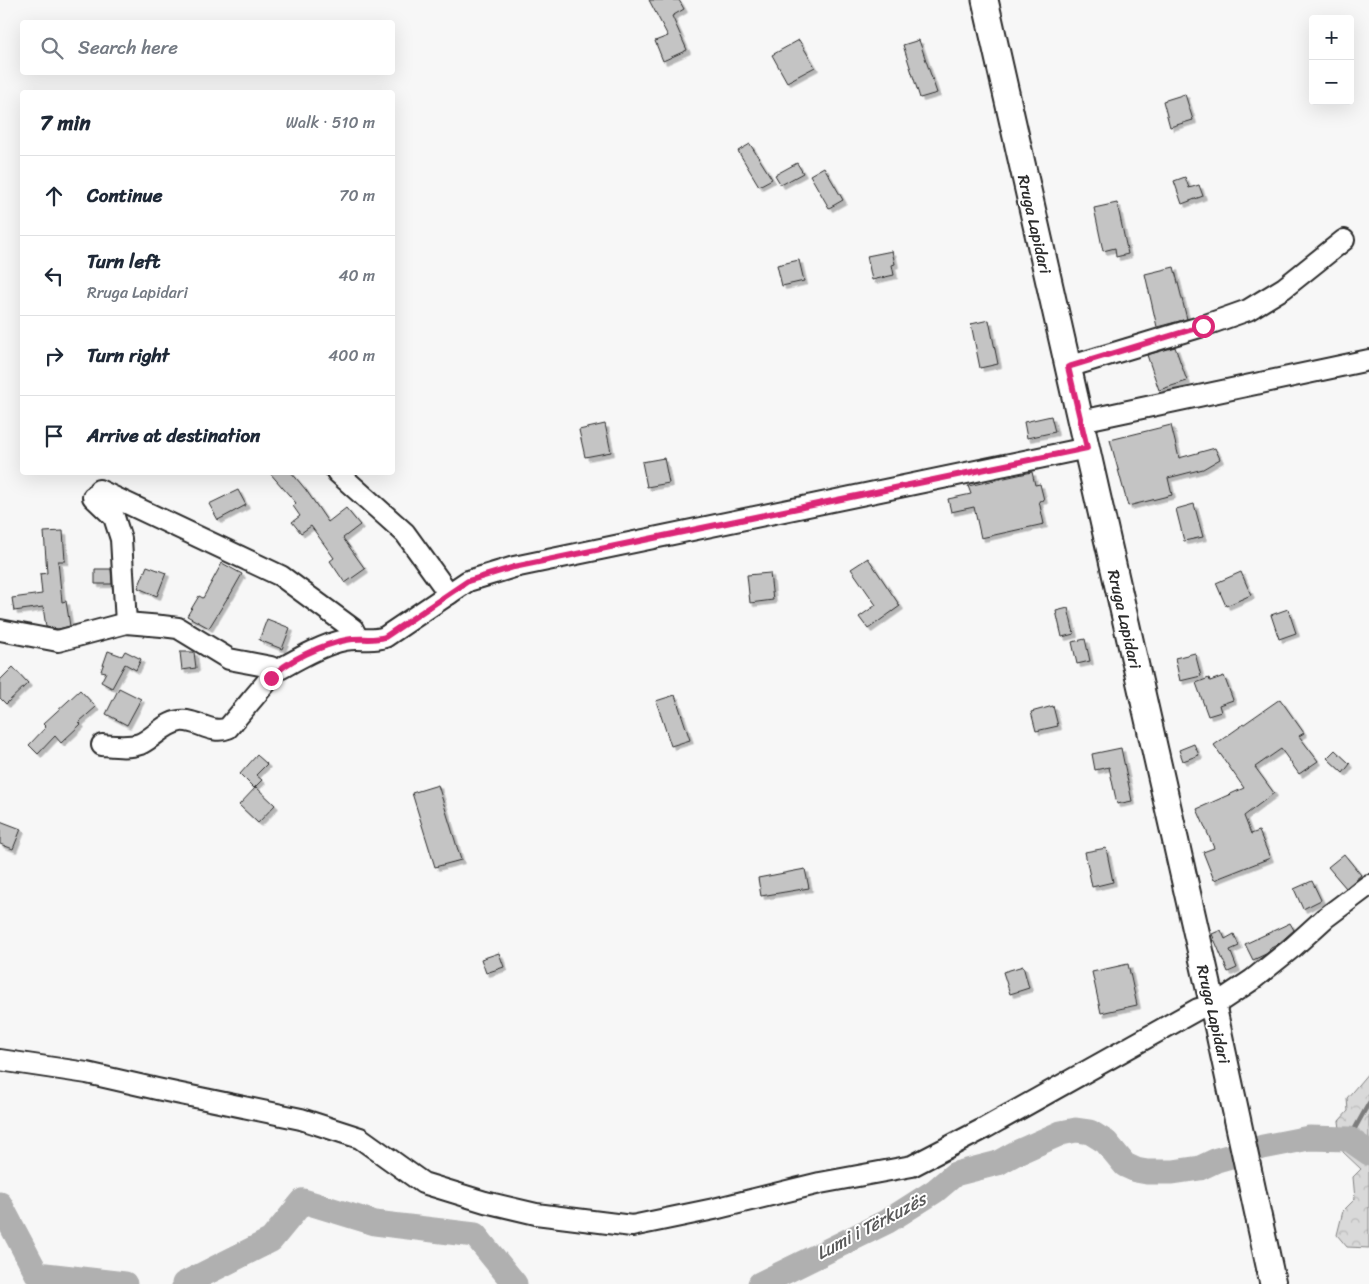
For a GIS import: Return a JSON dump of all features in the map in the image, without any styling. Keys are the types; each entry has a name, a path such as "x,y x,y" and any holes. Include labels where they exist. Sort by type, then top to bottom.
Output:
{"main road":[{"name":"Rruga Lapidari","path":"985,0 1213,1006 1273,1284"}],"street":[{"path":"1068,367 1203,326 1248,310 1284,288 1344,240"},
{"path":"1080,421 1369,360"},
{"path":"102,746 141,744 172,723 181,721 222,731 228,728 276,671 306,655 333,644 358,639 377,640 385,637 468,581 514,567 1087,448"},
{"path":"340,475 405,533 448,594"},
{"path":"126,623 121,539 114,517 96,494 281,576 353,629 358,639"},
{"path":"0,630 58,641 126,623 178,628 229,659 271,667 276,671"},
{"path":"0,1060 87,1072 157,1089 301,1119 360,1138 423,1183 484,1202 536,1214 632,1226 714,1209 820,1183 912,1166 985,1128 1198,1010 1213,1006 1252,980 1292,948 1325,918 1369,885"}],"green space":[{"path":"1369,1072 1369,1248 1347,1247 1337,1235 1343,1211 1355,1199 1353,1177 1361,1169 1343,1152 1339,1121 1348,1111 1347,1098"}],"building":[{"path":"649,0 679,0 684,9 672,16 687,50 663,61 655,41 668,36"},
{"path":"799,40 815,67 787,82 772,55"},
{"path":"919,40 937,93 920,98 903,45"},
{"path":"1185,94 1193,120 1170,127 1163,101"},
{"path":"750,144 772,179 759,186 738,151"},
{"path":"797,163 803,173 781,185 775,175"},
{"path":"824,167 843,200 829,208 810,175"},
{"path":"1185,177 1189,188 1199,185 1203,196 1182,204 1174,181"},
{"path":"1117,203 1128,254 1116,257 1115,248 1103,251 1094,208"},
{"path":"892,251 895,264 892,265 894,275 872,280 867,256"},
{"path":"799,260 804,281 782,286 777,265"},
{"path":"1174,267 1187,319 1157,327 1145,274"},
{"path":"989,320 998,364 980,368 971,324"},
{"path":"1175,347 1187,381 1159,390 1147,355"},
{"path":"1051,416 1055,432 1027,438 1024,422"},
{"path":"605,424 611,452 585,457 579,430"},
{"path":"1171,425 1179,458 1215,448 1220,459 1203,469 1168,478 1172,495 1128,506 1110,440"},
{"path":"664,458 669,483 647,487 642,462"},
{"path":"1032,472 1035,485 1040,484 1044,500 1039,501 1044,524 981,538 974,507 951,512 948,499 971,494 968,486"},
{"path":"272,475 294,475 328,522 346,508 360,525 343,538 365,569 345,583 330,561 334,558 311,526 301,533 292,522 300,516 293,506 296,503"},
{"path":"238,490 246,505 218,520 209,504"},
{"path":"1194,504 1203,537 1184,541 1176,509"},
{"path":"63,531 65,561 58,561 62,602 66,601 70,626 58,629 46,627 43,607 14,611 12,598 42,594 40,574 47,573 44,532"},
{"path":"868,558 900,606 868,629 859,617 876,605 851,569"},
{"path":"222,563 242,574 209,628 187,616 199,596 203,598"},
{"path":"147,566 166,573 157,596 138,588"},
{"path":"95,569 111,569 112,584 95,584"},
{"path":"1241,572 1251,595 1226,606 1216,583"},
{"path":"770,573 773,600 750,603 747,575"},
{"path":"1068,608 1074,634 1062,637 1056,611"},
{"path":"1288,609 1296,633 1279,639 1271,615"},
{"path":"267,619 290,628 282,649 259,640"},
{"path":"1085,639 1090,661 1077,664 1072,642"},
{"path":"108,651 122,656 125,651 141,659 136,670 125,664 112,688 101,682 106,672 101,671"},
{"path":"180,652 194,652 196,668 182,670"},
{"path":"1195,653 1201,676 1180,681 1175,658"},
{"path":"13,667 28,683 6,704 0,698 0,680"},
{"path":"1224,676 1233,700 1219,705 1221,712 1208,716 1196,683 1209,678 1210,681"},
{"path":"119,688 141,699 127,725 106,714"},
{"path":"80,690 96,707 79,722 81,724 61,743 55,736 38,754 29,745 46,727 43,724"},
{"path":"675,695 690,740 671,746 656,701"},
{"path":"1280,699 1304,733 1299,736 1318,761 1299,774 1281,749 1255,767 1274,793 1244,816 1251,834 1259,831 1270,858 1214,880 1203,852 1214,848 1197,809 1244,788 1214,745"},
{"path":"1053,706 1058,726 1036,731 1031,712"},
{"path":"1194,744 1199,755 1183,761 1179,750"},
{"path":"1121,748 1132,801 1117,804 1109,767 1095,770 1092,754"},
{"path":"1335,750 1350,764 1343,773 1327,758"},
{"path":"257,755 267,764 256,775 262,780 254,788 240,774"},
{"path":"438,785 461,860 435,867 412,793"},
{"path":"256,787 275,805 258,823 239,805"},
{"path":"0,821 21,829 13,849 0,844"},
{"path":"1106,848 1113,882 1092,887 1085,852"},
{"path":"1344,854 1361,875 1346,888 1328,867"},
{"path":"805,869 809,888 761,896 758,878"},
{"path":"1312,881 1321,900 1303,909 1294,889"},
{"path":"1290,923 1294,930 1277,945 1269,949 1270,951 1266,954 1253,960 1245,944"},
{"path":"1221,930 1225,939 1234,934 1239,946 1230,950 1237,968 1228,972 1212,934"},
{"path":"499,953 504,967 486,973 481,959"},
{"path":"1128,964 1137,1005 1101,1013 1092,972"},
{"path":"1023,966 1029,988 1010,994 1003,972"}],"waterway":[{"path":"1349,1139 1369,1103"},
{"name":"Lumi i Tërkuzës","path":"760,1284 888,1221 935,1191 955,1174 998,1163 1061,1133 1076,1130 1090,1132 1106,1142 1125,1165 1147,1172 1173,1172 1200,1168 1217,1160 1263,1147 1309,1138 1349,1139 1369,1153"},
{"name":"Lumi i Tërkuzës","path":"184,1284 271,1240 303,1201 375,1223 475,1235 515,1284"},
{"name":"Lumi i Tërkuzës","path":"0,1204 37,1274 125,1284"}],"route":[{"path":"271,678 276,671 306,655 333,644 347,640 377,640 385,637 468,581 514,567 1087,448 1068,367 1203,326"}]}
